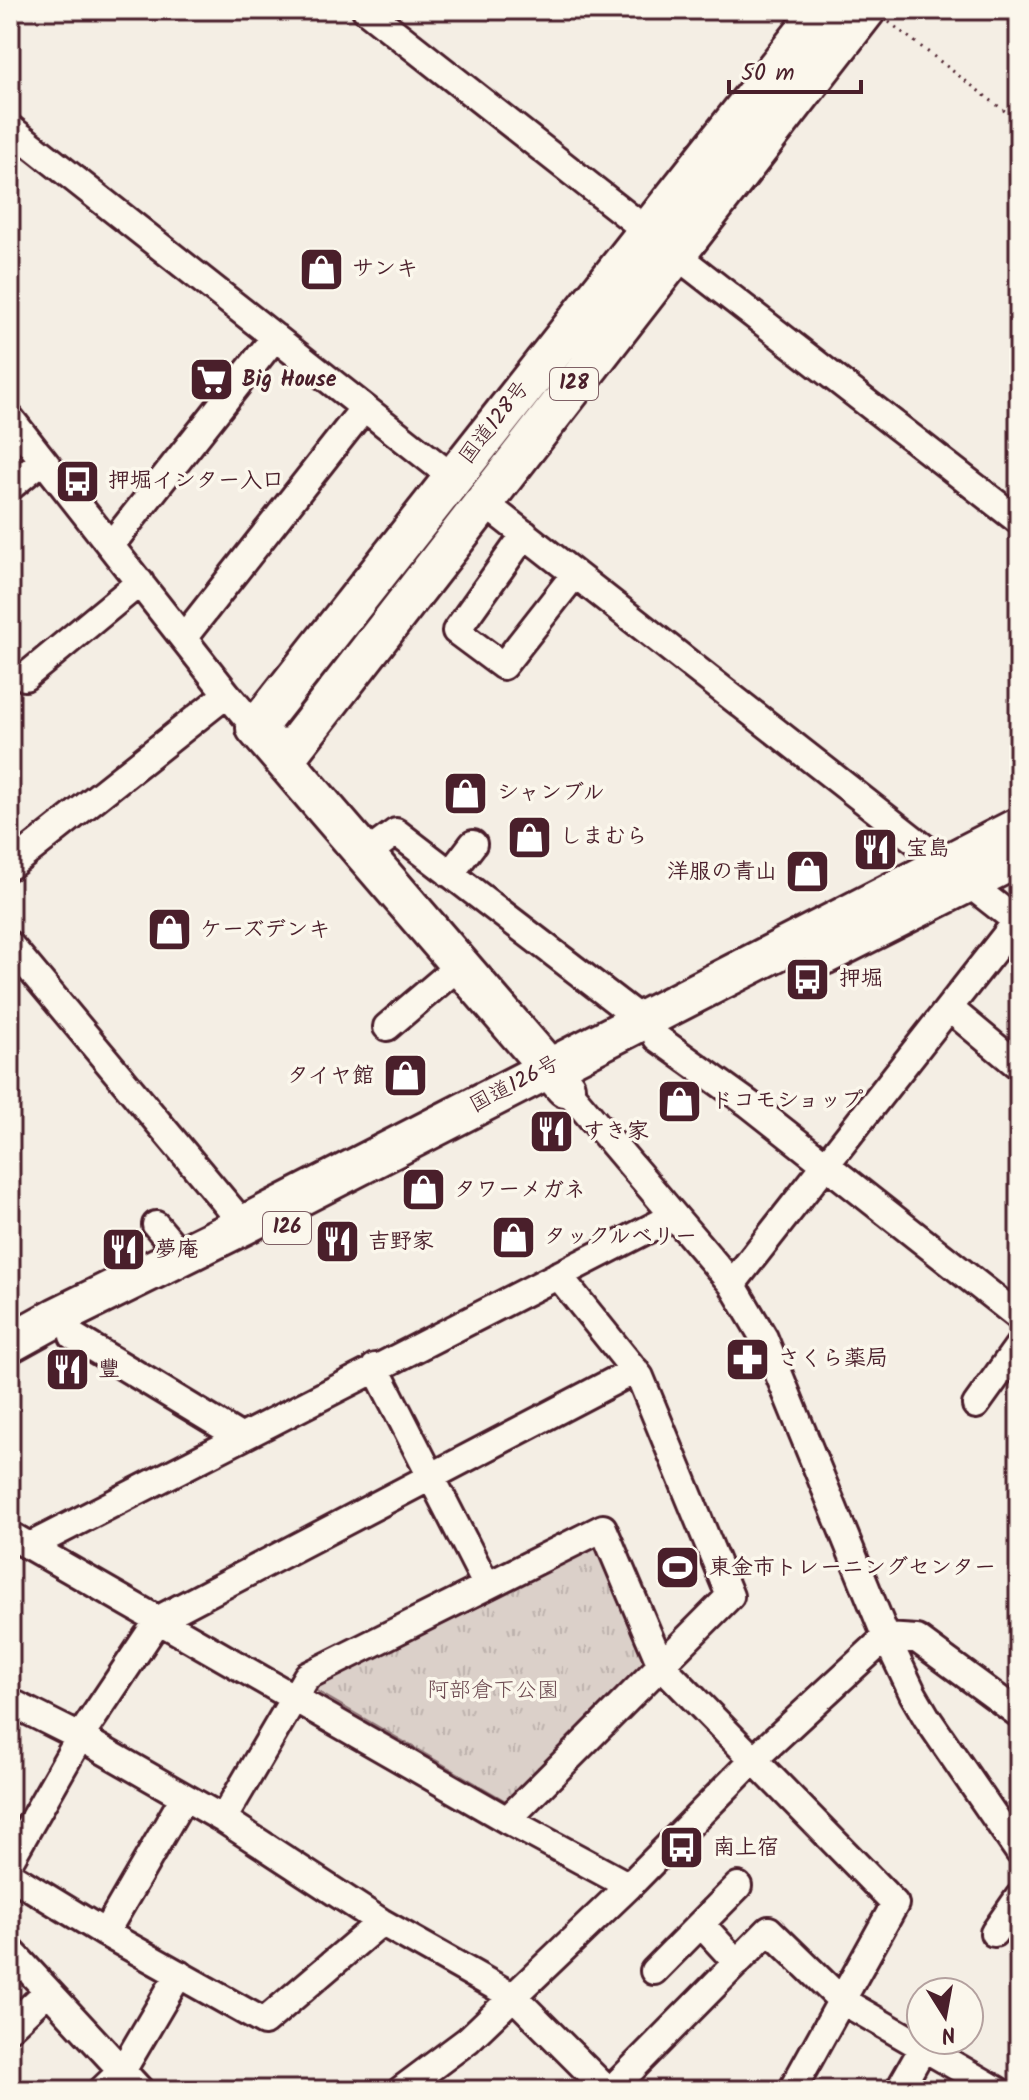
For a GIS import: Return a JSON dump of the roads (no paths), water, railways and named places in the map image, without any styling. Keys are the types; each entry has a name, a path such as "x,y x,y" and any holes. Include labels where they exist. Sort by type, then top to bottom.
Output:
{"highway":[{"name":"国道128号","path":"284,760 379,654 822,10"},
{"name":"国道128号","path":"256,728 452,477 661,242 876,15"},
{"path":"452,477 483,502"},
{"path":"256,728 557,1077"},
{"name":"国道126号","path":"10,1372 557,1077 956,873 1019,827"},
{"name":"国道126号","path":"956,873 1019,857"},
{"name":"国道126号","path":"10,1343 244,1225 557,1077"}],"street":[{"path":"366,10 1019,521"},
{"path":"10,128 452,477"},
{"path":"111,545 275,337"},
{"path":"184,637 364,408"},
{"path":"10,418 256,728"},
{"path":"10,487 43,460"},
{"path":"483,502 1018,922 732,1284"},
{"path":"525,534 456,631 503,666 575,574"},
{"path":"25,677 140,582"},
{"path":"10,866 108,775 227,694"},
{"path":"365,855 396,832 1019,1317"},
{"path":"450,874 473,844"},
{"path":"10,945 244,1225"},
{"path":"387,1027 460,965"},
{"path":"949,1008 1015,1063 1019,1058"},
{"path":"557,1077 732,1284 764,1338 886,1637 927,1718 1019,1852"},
{"path":"20,1541 240,1437 674,1216"},
{"path":"156,1225 182,1256"},
{"path":"507,1820 730,1596 640,1377 558,1275"},
{"path":"73,1336 240,1437"},
{"path":"976,1405 1019,1345"},
{"path":"375,1367 487,1586"},
{"path":"10,1860 80,1737 159,1619 635,1370"},
{"path":"223,1819 307,1676 603,1528 661,1665 895,1904 792,2090"},
{"path":"20,1541 507,1820 629,1886"},
{"path":"401,2090 468,2040 629,1886 754,1759 886,1637 917,1639 1019,1714"},
{"path":"10,1702 80,1737 223,1819 381,1922 514,1997 609,2090 769,1930 841,2000 905,2037"},
{"path":"105,1933 184,1797"},
{"path":"10,1875 105,1933 264,2022 381,1922"},
{"path":"654,1971 738,1886"},
{"path":"994,1933 1019,1897"},
{"path":"701,1924 737,1963"},
{"path":"10,1950 131,2081"},
{"path":"102,2090 131,2081 179,1974"},
{"path":"10,2027 48,1991"},
{"path":"899,2090 918,2056"},
{"path":"937,2056 997,2090"}],"place":[{"name":"サンキ","path":"321,269"},
{"name":"Big House","path":"211,380"},
{"name":"押堀インター入口","path":"77,481"},
{"name":"シャンブル","path":"466,793"},
{"name":"しまむら","path":"529,837"},
{"name":"宝島","path":"875,849"},
{"name":"洋服の青山","path":"808,872"},
{"name":"ケーズデンキ","path":"169,930"},
{"name":"押堀","path":"808,979"},
{"name":"タイヤ館","path":"405,1076"},
{"name":"ドコモショップ","path":"680,1101"},
{"name":"すき家","path":"552,1132"},
{"name":"タワーメガネ","path":"423,1190"},
{"name":"タックルベリー","path":"513,1237"},
{"name":"吉野家","path":"337,1242"},
{"name":"夢庵","path":"124,1250"},
{"name":"さくら薬局","path":"747,1359"},
{"name":"豐","path":"67,1370"},
{"name":"東金市トレーニングセンター","path":"678,1568"},
{"name":"南上宿","path":"682,1848"}],"park label":[{"name":"阿部倉下公園","path":"493,1691"}]}
